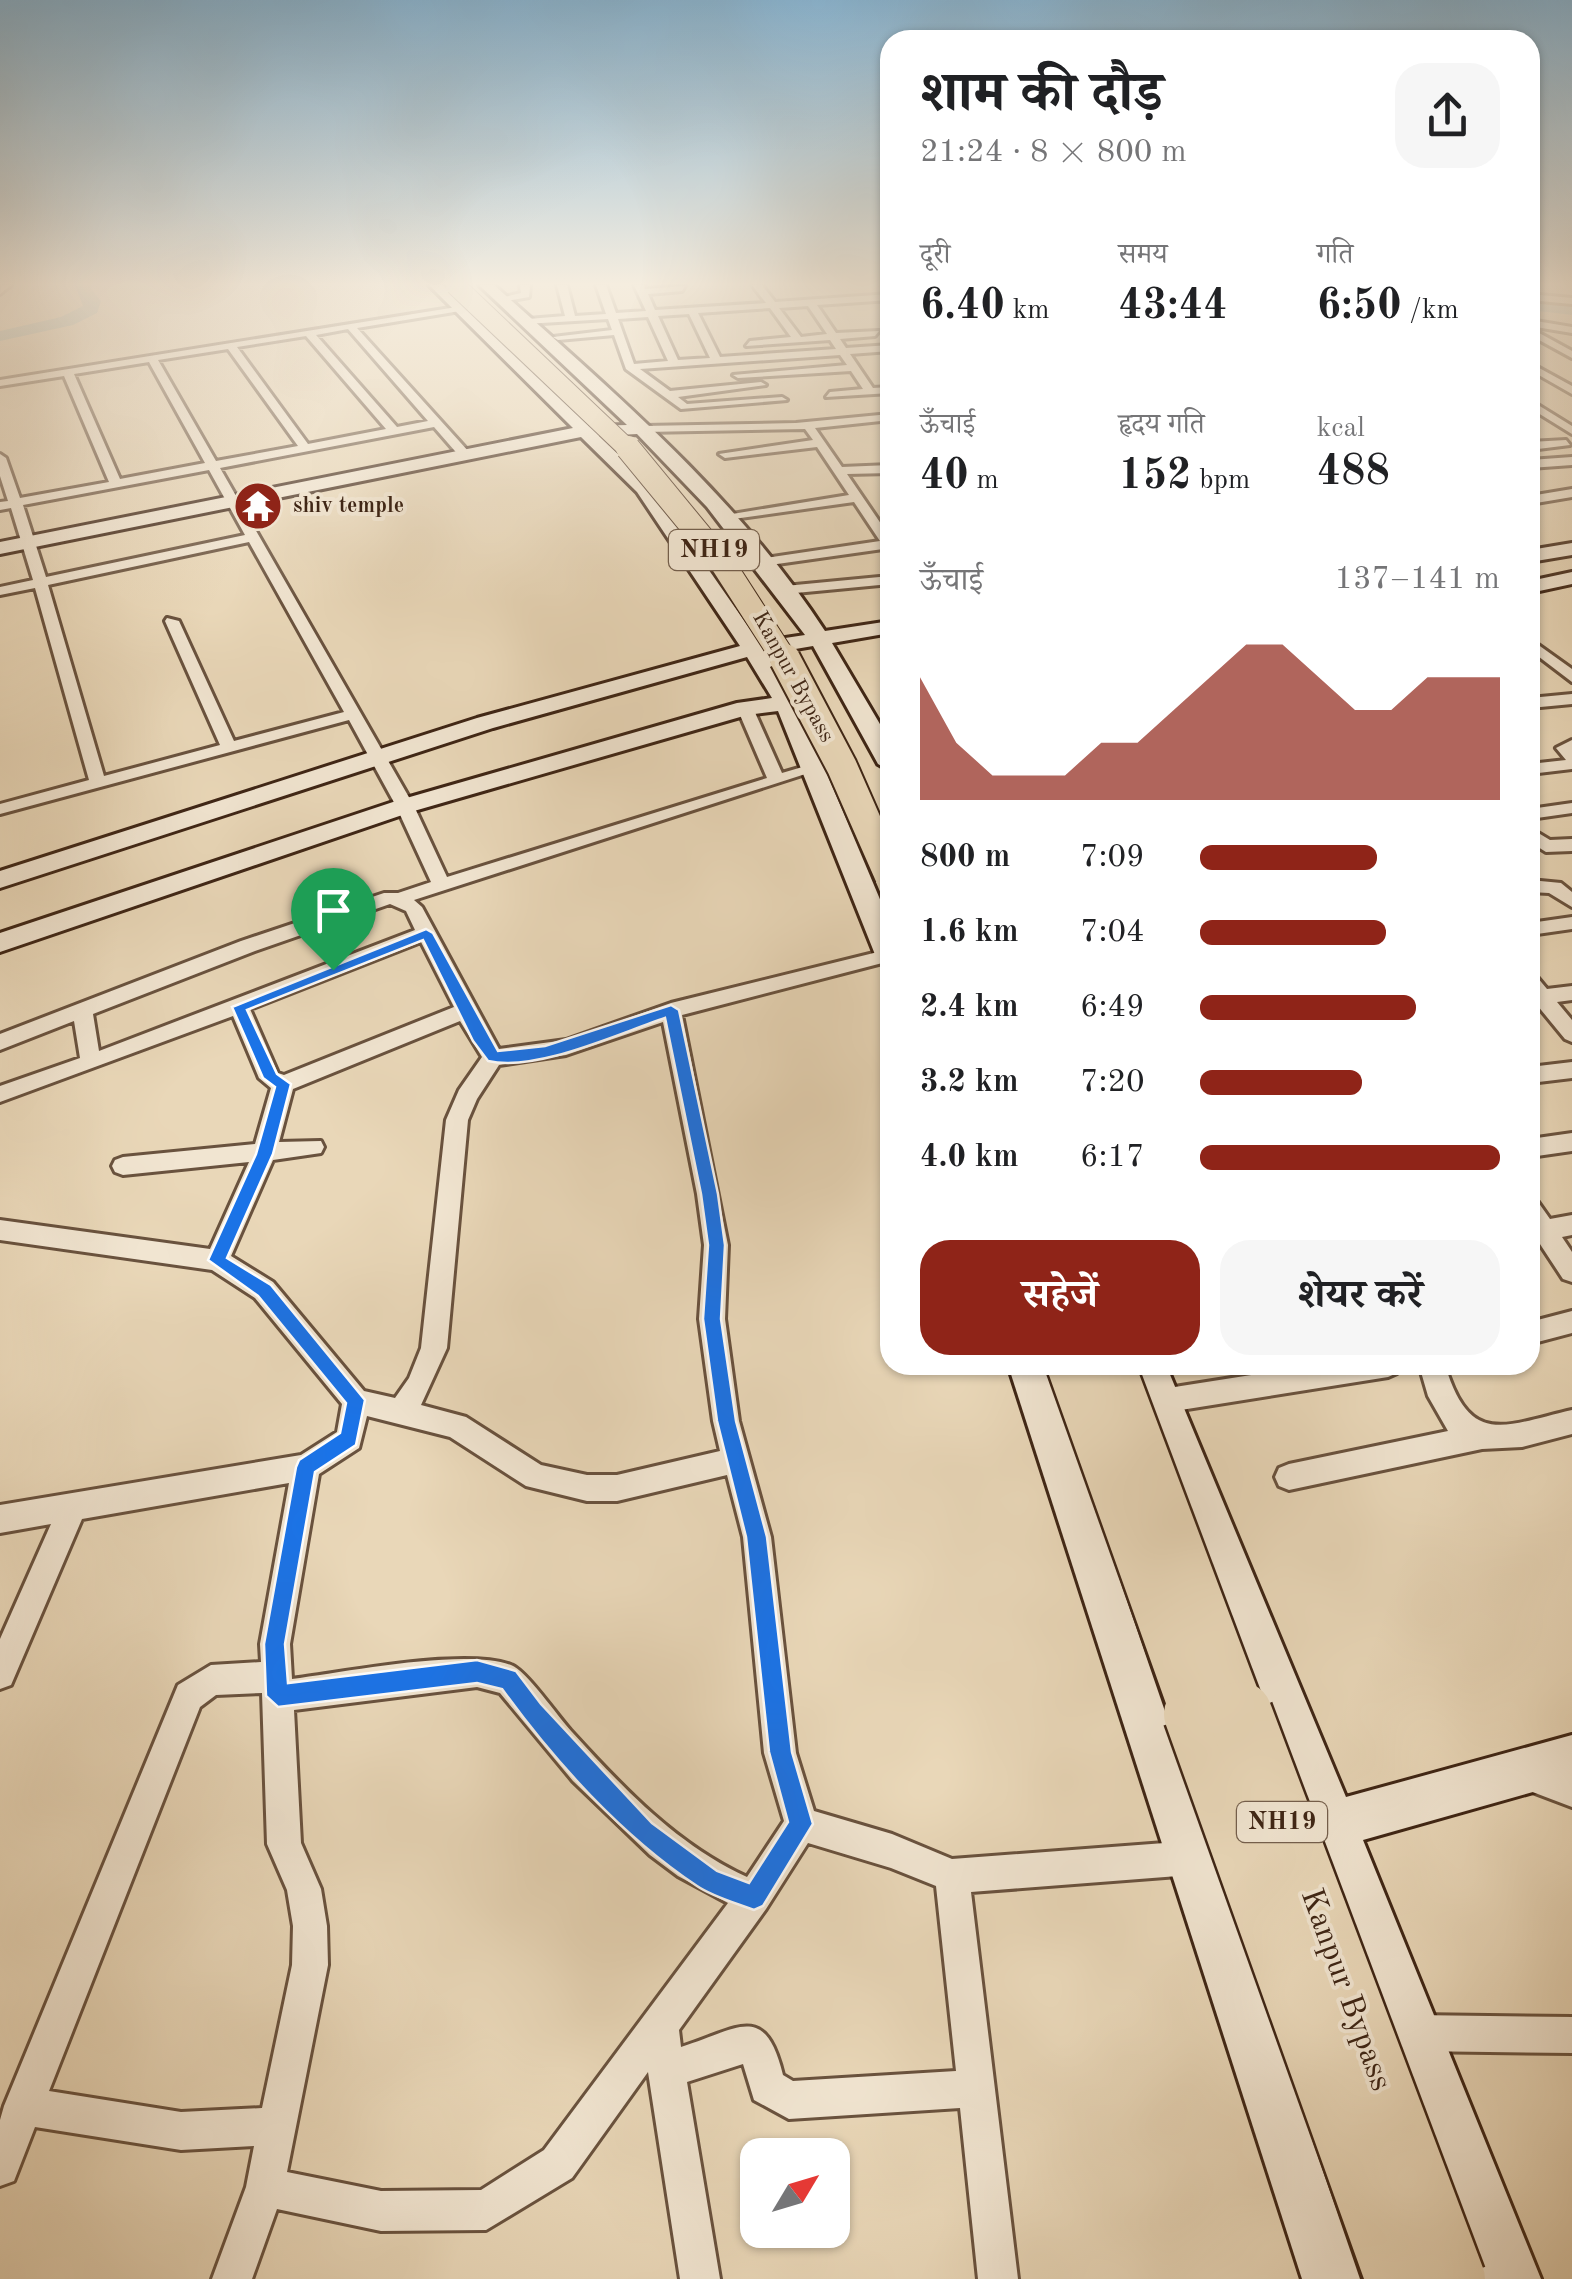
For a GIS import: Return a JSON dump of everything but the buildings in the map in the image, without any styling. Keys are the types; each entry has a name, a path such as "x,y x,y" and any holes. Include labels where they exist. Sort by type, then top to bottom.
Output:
{"highway":[{"name":"Kanpur Bypass","path":"566,391 628,450 705,538 795,674 880,855"},
{"name":"Kanpur Bypass","path":"578,391 645,448 702,510 762,589 814,672 880,800"},
{"name":"Kanpur Bypass","path":"1076,1375 1398,2279"},
{"name":"Kanpur Bypass","path":"1113,1375 1453,2279"}],"main road":[{"path":"551,391 643,488 710,580 786,704 816,768 880,931"},
{"path":"603,391 690,474 763,562 821,638 863,706 880,743"},
{"path":"0,548 587,430 644,429"},
{"path":"1540,554 1572,549"},
{"path":"1540,584 1572,578"},
{"path":"0,880 377,757 750,650 880,629"},
{"path":"863,706 880,703"},
{"path":"0,943 405,806 744,708 786,704"},
{"path":"1030,1375 1332,2279"},
{"path":"1154,1383 1512,2279"},
{"path":"1191,1858 1332,1825 1572,1758"}],"street":[{"path":"76,391 116,484"},
{"path":"171,391 405,806 441,886"},
{"path":"264,391 306,448"},
{"path":"360,391 394,431"},
{"path":"407,391 465,454"},
{"path":"666,391 692,408 782,400"},
{"path":"670,394 686,391"},
{"path":"777,391 820,443 880,531"},
{"path":"828,391 847,421"},
{"path":"830,395 876,391"},
{"path":"1540,412 1571,441"},
{"path":"644,429 802,425 880,418"},
{"path":"7,505 435,423"},
{"path":"1540,445 1571,441"},
{"path":"725,454 820,443"},
{"path":"0,458 7,505 29,542 98,783"},
{"path":"1540,463 1572,461"},
{"path":"838,471 880,469"},
{"path":"1540,498 1572,492"},
{"path":"726,516 856,498"},
{"path":"0,591 254,537"},
{"path":"763,562 880,545"},
{"path":"785,590 880,581"},
{"path":"172,621 229,747"},
{"path":"1540,651 1572,677"},
{"path":"1540,702 1572,699"},
{"path":"744,708 776,778"},
{"path":"0,809 353,714"},
{"path":"1540,767 1572,761 1564,748 1572,745"},
{"path":"0,1042 378,899 401,898 816,768"},
{"path":"1540,813 1572,808"},
{"path":"1540,841 1551,847 1572,845"},
{"path":"1540,886 1554,887 1572,901"},
{"path":"401,898 413,906 494,1057"},
{"path":"1540,928 1572,923"},
{"path":"0,1094 239,1007 426,933"},
{"path":"494,1057 515,1058 546,1051 671,1010 880,958"},
{"path":"1540,993 1572,993"},
{"path":"1540,999 1572,1034"},
{"path":"239,1007 270,1078 284,1084 466,1011"},
{"path":"82,1008 90,1058 96,1061"},
{"path":"265,2186 381,2211 486,2210 558,2164 754,1897 801,1824 780,1752 756,1537 736,1460 712,1319 716,1245 710,1194 671,1010"},
{"path":"403,1409 420,1385 434,1348 457,1120 467,1096 494,1057"},
{"path":"1540,1074 1572,1070"},
{"path":"217,1260 264,1154 284,1084"},
{"path":"1540,1147 1572,1142"},
{"path":"123,1166 312,1147"},
{"path":"1540,1223 1572,1225"},
{"path":"0,1230 217,1260 264,1290 356,1400 403,1409 456,1426 536,1477 587,1488 658,1481 736,1460"},
{"path":"1540,1230 1572,1272"},
{"path":"1540,1330 1572,1322"},
{"path":"1154,1383 1258,1375"},
{"path":"1434,1375 1440,1400 1456,1420 1480,1438"},
{"path":"0,1519 306,1467 349,1438 356,1400"},
{"path":"1289,1477 1480,1438 1507,1440 1571,1424"},
{"path":"232,2279 265,2186 310,1966 310,1926 304,1889 284,1844 274,1644 306,1467"},
{"path":"0,1674 74,1505"},
{"path":"0,2167 189,1696 212,1680 277,1686 477,1672 508,1679 533,1712 644,1831 709,1880 754,1897"},
{"path":"1520,1773 1572,1791"},
{"path":"801,1824 892,1851 952,1876 1191,1858"},
{"path":"952,1876 973,2089 998,2279"},
{"path":"660,2027 700,2279"},
{"path":"1414,2033 1572,2036"},
{"path":"666,2070 752,2043 759,2052 767,2087 789,2100 973,2089"},
{"path":"22,2106 181,2131 278,2126"}],"place":[{"name":"shiv temple","path":"258,506"}],"route":[{"path":"426,933 480,1041 494,1057 515,1058 546,1051 671,1010 710,1194 716,1245 712,1319 726,1421 756,1537 780,1752 801,1824 754,1897 709,1880 644,1831 533,1712 518,1687 508,1679 477,1672 278,1696 274,1644 306,1467 349,1438 356,1400 310,1340 264,1290 217,1260 233,1232 264,1154 284,1084 270,1078 239,1007 333,970 426,933"}]}
